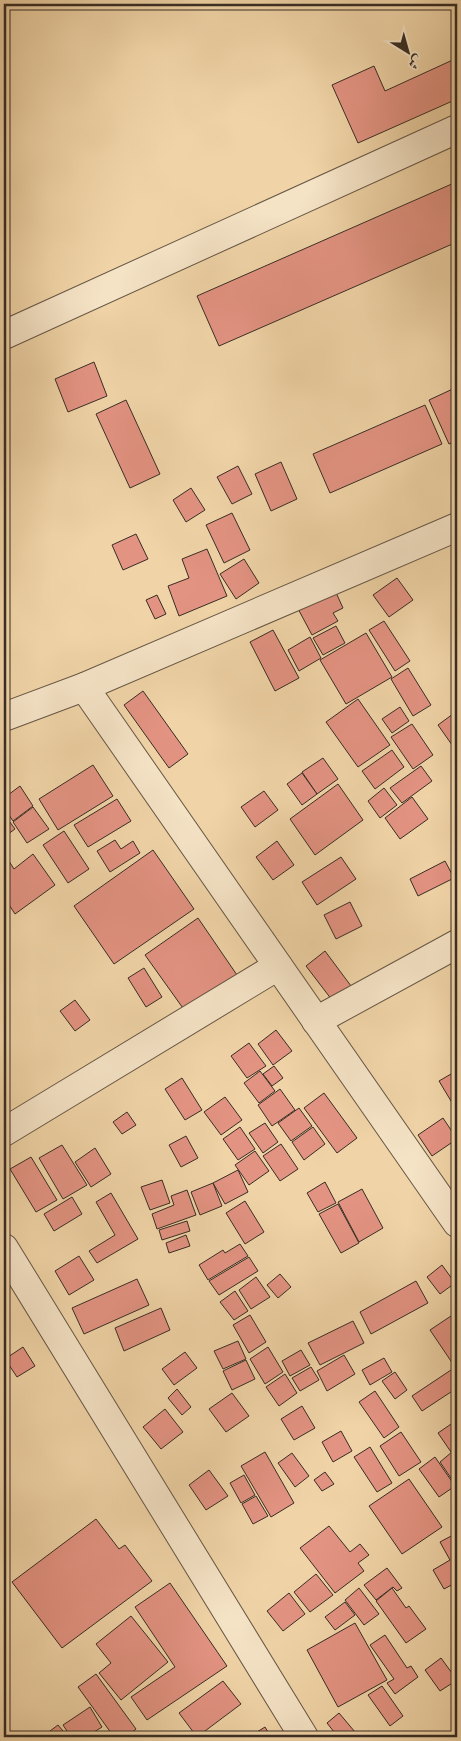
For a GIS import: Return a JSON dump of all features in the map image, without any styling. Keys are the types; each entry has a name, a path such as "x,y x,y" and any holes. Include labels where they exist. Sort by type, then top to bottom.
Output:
{"street":[{"path":"4,335 457,129"},
{"path":"4,717 84,687 457,527"},
{"path":"84,687 457,1223"},
{"path":"316,1021 457,944"},
{"path":"4,1132 278,966"},
{"path":"4,1248 304,1737"}],"building":[{"path":"457,58 457,99 358,143 332,85 374,66 385,91"},
{"path":"454,183 457,190 457,242 219,346 197,296"},
{"path":"94,362 107,396 68,412 55,379"},
{"path":"457,387 457,441 449,444 429,400"},
{"path":"126,400 160,474 130,488 96,414"},
{"path":"425,405 442,444 330,493 313,454"},
{"path":"281,462 297,499 271,511 255,474"},
{"path":"238,466 252,494 232,504 217,477"},
{"path":"191,488 205,510 186,522 173,500"},
{"path":"232,513 250,550 224,563 206,525"},
{"path":"136,534 148,559 123,570 112,545"},
{"path":"207,549 227,596 179,616 168,586 189,578 182,559"},
{"path":"244,559 259,583 236,599 220,574"},
{"path":"397,578 413,600 389,617 373,595"},
{"path":"333,586 343,608 333,613 338,621 312,635 296,605"},
{"path":"157,595 166,614 155,619 146,600"},
{"path":"384,621 410,661 395,671 369,630"},
{"path":"336,626 345,643 323,655 313,638"},
{"path":"273,630 299,678 275,691 250,642"},
{"path":"366,633 392,677 346,704 320,660"},
{"path":"310,637 321,658 299,671 288,650"},
{"path":"408,668 431,705 413,716 391,679"},
{"path":"143,691 188,754 169,768 124,705"},
{"path":"358,699 390,745 358,767 326,722"},
{"path":"400,707 409,721 392,733 382,719"},
{"path":"457,711 457,752 438,725"},
{"path":"412,724 433,755 413,769 391,737"},
{"path":"392,750 404,767 375,789 362,771"},
{"path":"323,758 338,779 317,794 302,772"},
{"path":"93,765 113,796 58,830 39,799"},
{"path":"421,766 432,781 402,803 390,788"},
{"path":"302,773 317,794 302,805 287,784"},
{"path":"338,784 363,820 315,855 290,819"},
{"path":"20,786 33,806 13,821 4,808 4,798"},
{"path":"384,788 397,805 380,818 368,801"},
{"path":"264,791 278,810 255,827 241,807"},
{"path":"412,797 428,819 400,839 385,818"},
{"path":"117,799 131,821 88,847 74,825"},
{"path":"33,807 49,829 27,843 13,822"},
{"path":"4,814 15,829 4,837"},
{"path":"64,831 89,869 68,883 43,845"},
{"path":"115,840 121,849 133,841 140,853 110,872 97,851"},
{"path":"277,841 294,865 273,880 256,857"},
{"path":"153,850 194,909 114,964 74,906"},
{"path":"33,854 55,885 15,914 4,897 4,860 7,858 14,869"},
{"path":"341,857 356,879 317,905 302,882"},
{"path":"445,861 454,878 418,896 410,879"},
{"path":"350,902 362,926 336,939 324,915"},
{"path":"198,918 237,975 185,1011 145,955"},
{"path":"325,951 354,990 335,1004 306,966"},
{"path":"144,968 162,997 146,1007 128,978"},
{"path":"75,1000 90,1020 75,1031 60,1011"},
{"path":"276,1030 292,1051 273,1065 258,1044"},
{"path":"249,1043 266,1066 247,1078 231,1056"},
{"path":"4,1048 9,1057 4,1060"},
{"path":"274,1066 283,1078 272,1086 263,1074"},
{"path":"260,1071 275,1091 259,1103 244,1083"},
{"path":"451,1074 457,1084 457,1111 439,1081"},
{"path":"182,1078 202,1110 185,1120 165,1089"},
{"path":"280,1089 295,1110 272,1126 258,1105"},
{"path":"324,1093 357,1138 337,1153 304,1108"},
{"path":"225,1097 242,1120 221,1135 204,1112"},
{"path":"299,1108 312,1126 291,1141 278,1123"},
{"path":"127,1112 136,1125 122,1134 113,1122"},
{"path":"443,1118 457,1139 432,1156 418,1135"},
{"path":"265,1123 278,1142 263,1153 249,1133"},
{"path":"240,1127 255,1149 238,1160 223,1139"},
{"path":"313,1127 325,1144 304,1160 292,1142"},
{"path":"186,1136 198,1158 181,1167 169,1145"},
{"path":"281,1144 298,1169 280,1181 263,1156"},
{"path":"62,1145 87,1185 63,1199 39,1158"},
{"path":"95,1148 111,1174 91,1187 75,1162"},
{"path":"255,1151 269,1171 249,1185 235,1165"},
{"path":"31,1157 57,1200 36,1212 10,1169"},
{"path":"238,1170 248,1192 225,1204 213,1183"},
{"path":"162,1180 170,1203 150,1210 141,1187"},
{"path":"325,1182 336,1203 318,1212 307,1193"},
{"path":"213,1183 222,1206 200,1215 191,1192"},
{"path":"362,1189 383,1228 359,1242 338,1202"},
{"path":"187,1190 196,1215 157,1229 152,1214 174,1205 171,1196"},
{"path":"111,1193 138,1239 97,1263 89,1251 115,1235 96,1202"},
{"path":"72,1197 82,1214 54,1231 44,1214"},
{"path":"245,1201 264,1232 245,1244 226,1213"},
{"path":"338,1204 359,1243 341,1253 319,1214"},
{"path":"187,1221 190,1231 162,1240 159,1230"},
{"path":"186,1235 190,1246 169,1253 166,1243"},
{"path":"240,1244 248,1256 208,1280 199,1265 223,1250 225,1253"},
{"path":"79,1256 94,1280 69,1295 55,1271"},
{"path":"249,1257 258,1271 219,1295 209,1281"},
{"path":"442,1265 455,1283 440,1294 427,1277"},
{"path":"280,1274 291,1287 278,1298 267,1285"},
{"path":"256,1277 270,1297 251,1309 239,1290"},
{"path":"137,1279 149,1305 84,1334 72,1308"},
{"path":"416,1281 428,1303 371,1334 360,1312"},
{"path":"235,1291 248,1311 234,1320 220,1302"},
{"path":"161,1308 170,1330 124,1351 115,1328"},
{"path":"457,1312 457,1370 430,1330"},
{"path":"250,1315 266,1342 249,1353 233,1325"},
{"path":"353,1321 364,1343 320,1365 308,1343"},
{"path":"238,1341 246,1359 223,1369 214,1351"},
{"path":"23,1347 35,1366 17,1377 5,1359"},
{"path":"268,1347 283,1372 265,1384 250,1359"},
{"path":"301,1350 310,1365 290,1376 282,1361"},
{"path":"185,1352 197,1368 174,1385 162,1369"},
{"path":"344,1355 355,1374 327,1391 317,1371"},
{"path":"384,1358 392,1372 370,1385 362,1370"},
{"path":"246,1360 255,1379 232,1390 223,1371"},
{"path":"311,1367 319,1380 300,1391 292,1378"},
{"path":"454,1368 457,1374 457,1388 422,1411 412,1396"},
{"path":"395,1372 407,1390 395,1399 382,1381"},
{"path":"285,1374 297,1393 279,1406 266,1387"},
{"path":"177,1389 191,1407 182,1415 168,1398"},
{"path":"375,1391 399,1427 384,1438 359,1402"},
{"path":"232,1393 249,1416 226,1432 209,1409"},
{"path":"302,1406 315,1428 294,1440 281,1419"},
{"path":"165,1409 183,1432 161,1449 143,1427"},
{"path":"457,1420 457,1448 451,1452 438,1433"},
{"path":"341,1431 352,1451 333,1462 322,1442"},
{"path":"401,1432 421,1462 399,1476 380,1446"},
{"path":"370,1447 392,1483 377,1492 354,1457"},
{"path":"265,1452 294,1503 271,1517 241,1466"},
{"path":"452,1452 457,1459 457,1478 453,1481 440,1462"},
{"path":"292,1453 309,1476 295,1487 278,1463"},
{"path":"435,1457 455,1486 439,1497 419,1469"},
{"path":"209,1470 228,1496 206,1510 189,1485"},
{"path":"325,1472 334,1484 322,1491 314,1480"},
{"path":"244,1475 255,1495 241,1503 230,1483"},
{"path":"409,1479 442,1527 402,1554 369,1506"},
{"path":"256,1496 268,1516 253,1524 242,1504"},
{"path":"96,1519 119,1549 125,1545 152,1581 62,1648 12,1582"},
{"path":"329,1526 350,1552 360,1544 369,1555 358,1563 364,1571 335,1593 300,1548"},
{"path":"453,1535 457,1542 457,1582 444,1589 433,1570 450,1560 440,1542"},
{"path":"387,1568 402,1588 397,1591 393,1587 376,1600 364,1585"},
{"path":"316,1574 333,1595 310,1612 294,1592"},
{"path":"170,1583 227,1666 147,1720 131,1697 175,1667 135,1607"},
{"path":"359,1588 379,1614 364,1625 345,1600"},
{"path":"392,1588 406,1608 409,1606 426,1629 406,1643 376,1601"},
{"path":"289,1593 305,1614 283,1631 267,1611"},
{"path":"345,1602 355,1615 335,1630 325,1617"},
{"path":"131,1616 168,1662 121,1700 99,1673 111,1663 96,1644"},
{"path":"355,1623 387,1680 338,1707 307,1650"},
{"path":"385,1635 407,1668 411,1666 418,1677 395,1694 387,1683 394,1679 370,1645"},
{"path":"441,1658 457,1680 440,1691 425,1670"},
{"path":"96,1674 136,1729 126,1737 114,1737 78,1687"},
{"path":"223,1681 241,1704 197,1737 179,1713"},
{"path":"382,1686 403,1716 390,1726 368,1695"},
{"path":"90,1707 102,1727 86,1737 71,1737 63,1725"},
{"path":"339,1713 355,1732 348,1737 338,1737 327,1723"},
{"path":"58,1725 68,1737 42,1737"},
{"path":"265,1727 271,1737 249,1737"},
{"path":"369,1731 373,1737 359,1737"}]}
